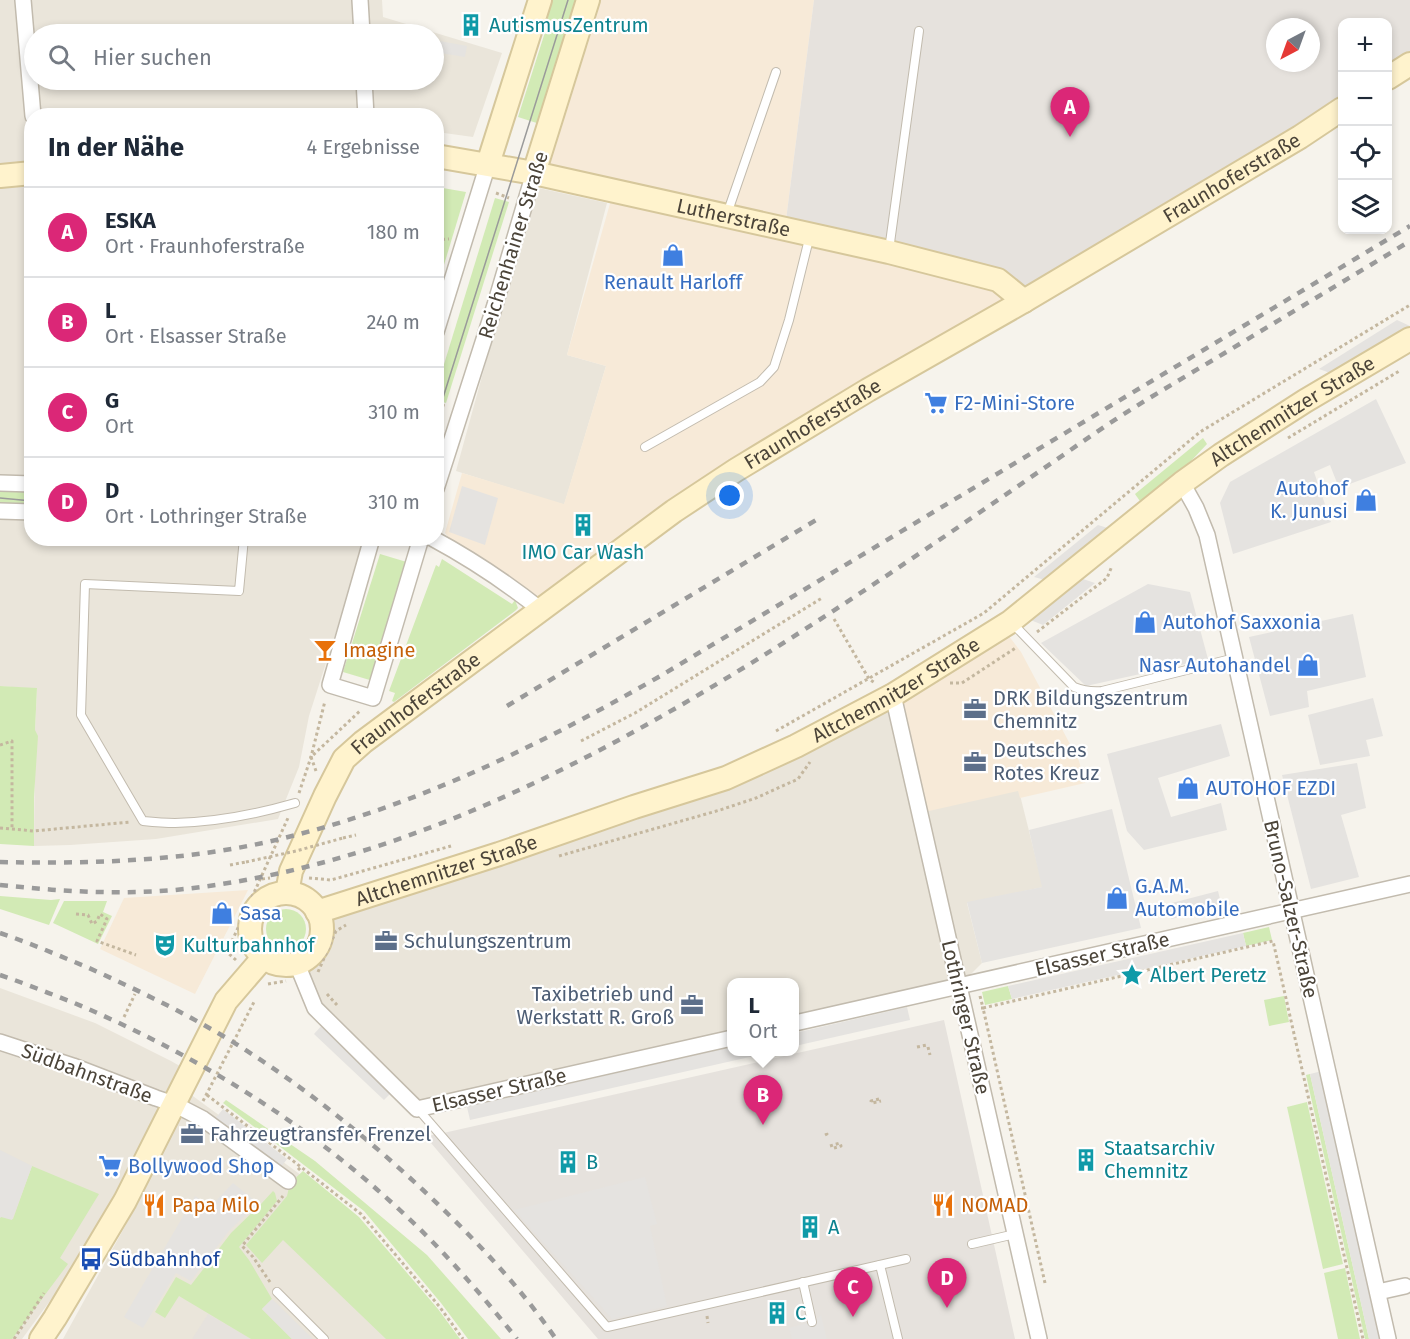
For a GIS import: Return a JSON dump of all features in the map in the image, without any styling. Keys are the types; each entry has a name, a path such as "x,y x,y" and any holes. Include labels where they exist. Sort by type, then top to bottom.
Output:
{"street":[{"path":"23,0 25,24"},
{"path":"360,0 361,24"},
{"path":"444,306 540,0"},
{"name":"Reichenhainer Straße","path":"444,463 588,0"},
{"path":"1392,75 1410,64"},
{"path":"31,90 32,108"},
{"path":"365,90 366,108"},
{"name":"Fraunhoferstraße","path":"288,884 324,796 344,759 363,742 674,511 736,470 868,390 1024,301 1300,137 1338,112"},
{"name":"Lutherstraße","path":"444,157 534,173 889,252 998,280 1024,301"},
{"path":"0,176 24,174"},
{"name":"Altchemnitzer Straße","path":"317,912 726,778 790,749 893,695 1010,622 1182,483 1305,400 1410,339"},
{"path":"0,483 24,484"},
{"name":"Bruno-Salzer-Straße","path":"1182,483 1207,535 1388,1339"},
{"path":"0,511 24,512"},
{"path":"444,544 517,591 541,610"},
{"path":"370,546 330,685 373,698 419,546"},
{"name":"Lothringer Straße","path":"893,695 1039,1339"},
{"path":"41,1339 126,1201 226,1001 258,972 269,962 281,965 303,980 309,957 318,945 322,931 321,923 312,904 288,884 256,908 252,915 249,932 258,972"},
{"name":"Elsasser Straße","path":"799,1022 1410,884"},
{"name":"Elsasser Straße","path":"303,980 315,1008 417,1109 727,1039"},
{"name":"Südbahnstraße","path":"0,1042 80,1068 174,1104 203,1119 288,1181"},
{"path":"1378,1292 1405,1286"}],"lane":[{"path":"889,252 919,31"},
{"path":"727,215 776,72"},
{"path":"645,447 760,382 774,367 789,320 810,234"},
{"path":"243,546 238,591 85,584 81,715 142,821 175,823 208,820 260,813 295,803"},
{"path":"1010,622 1074,687 1083,691 1102,691 1235,658"},
{"path":"417,1109 607,1327 906,1259"},
{"path":"972,1244 1015,1234"},
{"path":"880,1265 898,1339"},
{"path":"803,1282 812,1322"},
{"path":"277,1292 324,1339"}],"path":[{"path":"490,191 525,203"},
{"path":"771,734 984,613 1200,432 1410,305"},
{"path":"1288,438 1410,364"},
{"path":"962,683 1029,639 1107,578 1114,561"},
{"path":"581,741 635,713 822,598"},
{"path":"834,619 869,679"},
{"path":"232,942 295,803 311,757 330,685"},
{"path":"0,745 12,741 12,829"},
{"path":"559,856 720,810 756,798 798,779"},
{"path":"0,828 34,831 142,821"},
{"path":"231,865 356,835"},
{"path":"262,879 288,884 331,880 461,843"},
{"path":"76,914 88,915 92,924 97,921 100,914 107,919 97,941 136,956"},
{"path":"194,1114 207,1095 258,972 296,986 303,980 314,981 336,931 347,924"},
{"path":"1047,1293 983,1008 1273,941 1363,1339"},
{"path":"124,1017 135,994"},
{"path":"917,1047 928,1047"},
{"path":"186,1082 207,1095 361,1214 439,1306 463,1339"},
{"path":"277,1292 253,1257 242,1246 285,1193 288,1181 301,1167"},
{"path":"14,1339 37,1305"}],"shaded area":[{"path":"0,0 382,0 383,17 406,24 24,24 24,90 444,90 444,35 502,53 473,137 444,133 444,108 24,108 24,546 362,546 309,716 299,767 278,819 156,839 34,846 37,689 0,686"},
{"path":"591,0 814,0 785,228 1018,295 868,390 541,610 462,554 445,533 462,473 564,504 606,366 567,355 613,193 534,173"},
{"path":"814,0 1410,0 1410,64 1392,75 1392,18 1338,18 1338,111 1018,295 785,228"},
{"path":"444,42 467,46 465,57 444,54"},
{"path":"534,187 607,203 567,355 606,366 564,505 456,471"},
{"path":"1397,320 1410,326 1333,374 1319,369"},
{"path":"1376,399 1406,463 1339,488 1330,465 1314,472 1331,522 1233,554 1220,503 1230,482"},
{"path":"462,486 498,498 485,545 449,532"},
{"path":"1098,525 1114,530 1049,581 1034,577"},
{"path":"1080,578 1095,583 1043,625 1028,619"},
{"path":"1148,584 1190,592 1208,659 1086,686 1041,643"},
{"path":"1353,614 1366,677 1307,691 1309,707 1270,716 1249,637"},
{"path":"1002,627 1021,652 1079,761 1085,783 1020,798 1018,791 920,813 893,695"},
{"path":"893,695 1019,791 1043,887 967,903 982,963 959,986 799,1022 799,978 727,978 727,1039 417,1109 315,1008 303,961 314,952 321,938 321,923 317,912 726,778"},
{"path":"1373,698 1383,736 1366,740 1370,756 1320,765 1308,715"},
{"path":"1221,724 1230,756 1158,778 1171,817 1221,803 1227,830 1144,850 1127,831 1107,754"},
{"path":"1357,763 1366,808 1341,815 1359,877 1311,889 1282,775"},
{"path":"1112,809 1141,928 982,963 967,902 1042,887 1029,830"},
{"path":"248,890 195,994 100,949 124,898"},
{"path":"1218,891 1222,907 1171,919 1168,904"},
{"path":"1243,933 1246,946 1012,999 1008,986"},
{"path":"0,988 95,1023 185,1069 121,1204 22,1339 0,1339"},
{"path":"907,1007 910,1020 799,1045 799,1032"},
{"path":"944,1020 1015,1339 598,1339 425,1136 785,1056 799,1056 799,1053"},
{"path":"325,1022 395,1089 384,1100 314,1034"},
{"path":"727,1048 727,1056 754,1056 470,1120 467,1107"},
{"path":"1322,1071 1382,1339 1369,1339 1310,1074"},
{"path":"186,1091 357,1216 447,1339 63,1339 128,1221"},
{"path":"223,1109 287,1159 279,1170 214,1120"},
{"path":"0,1150 32,1166 12,1220 0,1218"},
{"path":"645,1177 657,1224 650,1226 667,1306 612,1319 514,1210"},
{"path":"233,1183 258,1203 229,1231 191,1281 176,1273 143,1328 124,1317 195,1196 211,1206"},
{"path":"272,1299 313,1339 292,1339 262,1309"},
{"path":"208,1314 251,1339 192,1339"},
{"path":"821,1315 827,1339 792,1339 789,1328 812,1322"}],"green space":[{"path":"549,0 581,0 543,125 518,117 547,26"},
{"path":"444,188 466,192 444,265"},
{"path":"495,198 509,202 446,403 444,402 444,364"},
{"path":"1203,438 1207,444 1174,479 1142,504 1135,494"},
{"path":"0,487 24,488 24,507 0,506"},
{"path":"380,554 410,563 373,681 343,672"},
{"path":"442,559 512,604 515,600 518,608 394,702 392,701 395,693 389,691 436,565 439,567"},
{"path":"0,686 37,688 35,730 38,736 34,846 0,844"},
{"path":"0,896 60,899 49,925 0,909"},
{"path":"64,901 107,901 103,912 112,916 98,944 53,923"},
{"path":"286,909 300,915 306,929 300,943 286,949 272,943 266,929 272,915"},
{"path":"1269,927 1272,940 1246,946 1243,933"},
{"path":"1008,986 1012,999 985,1005 982,992"},
{"path":"1284,996 1289,1022 1269,1026 1264,1000"},
{"path":"1310,1074 1369,1339 1365,1339 1306,1075"},
{"path":"226,1100 315,1161 427,1255 501,1339 468,1339 364,1211 223,1103"},
{"path":"1307,1102 1343,1264 1323,1269 1287,1107"},
{"path":"32,1166 99,1194 60,1258 68,1264 12,1339 0,1339 0,1218 1,1216 13,1219"},
{"path":"303,1171 359,1217 438,1309 460,1339 386,1339 283,1240 262,1263 246,1245 287,1196 290,1183"},
{"path":"273,1191 277,1201 239,1247 272,1299 262,1309 292,1339 251,1339 179,1296 165,1318 155,1312 176,1277 191,1285 231,1233"},
{"path":"1345,1268 1360,1339 1338,1339 1324,1273"}],"tram line":[{"path":"444,395 568,0"},
{"path":"0,498 24,500"}],"railway":[{"path":"0,862 143,859 249,846 334,824 383,808 479,770 571,725 662,675 1410,226"},
{"path":"0,885 65,891 131,892 175,890 254,879 331,860 406,836 480,807 553,774 624,737 761,657 891,573 1120,417 1410,241"},
{"path":"507,706 821,517"},
{"path":"0,933 89,968 171,1007 218,1033 273,1068 375,1147 441,1207 510,1280 556,1339"},
{"path":"0,975 72,1002 158,1042 240,1088 280,1114 355,1171 425,1234 517,1339"}],"place":[{"name":"AutismusZentrum","path":"471,25"},
{"name":"ESKA","path":"1070,137"},
{"name":"Renault Harloff","path":"673,255"},
{"name":"F2-Mini-Store","path":"936,403"},
{"name":"Autohof K. Junusi","path":"1366,500"},
{"name":"IMO Car Wash","path":"583,525"},
{"name":"Autohof Saxxonia","path":"1145,622"},
{"name":"Imagine","path":"325,650"},
{"name":"Nasr Autohandel","path":"1308,665"},
{"name":"DRK Bildungszentrum Chemnitz","path":"975,709"},
{"name":"Deutsches Rotes Kreuz","path":"975,762"},
{"name":"AUTOHOF EZDI","path":"1188,788"},
{"name":"G.A.M. Automobile","path":"1117,898"},
{"name":"Sasa","path":"222,913"},
{"name":"Schulungszentrum","path":"386,941"},
{"name":"Kulturbahnhof","path":"165,945"},
{"name":"Albert Peretz","path":"1132,975"},
{"name":"Taxibetrieb und Werkstatt R. Groß","path":"692,1005"},
{"name":"L","path":"763,1125"},
{"name":"Fahrzeugtransfer Frenzel","path":"192,1134"},
{"name":"Staatsarchiv Chemnitz","path":"1086,1160"},
{"name":"B","path":"568,1162"},
{"name":"Bollywood Shop","path":"110,1166"},
{"name":"Papa Milo","path":"154,1205"},
{"name":"NOMAD","path":"943,1205"},
{"name":"A","path":"810,1227"},
{"name":"Südbahnhof","path":"91,1259"},
{"name":"D","path":"947,1308"},
{"name":"C","path":"777,1313"},
{"name":"G","path":"853,1317"}]}
